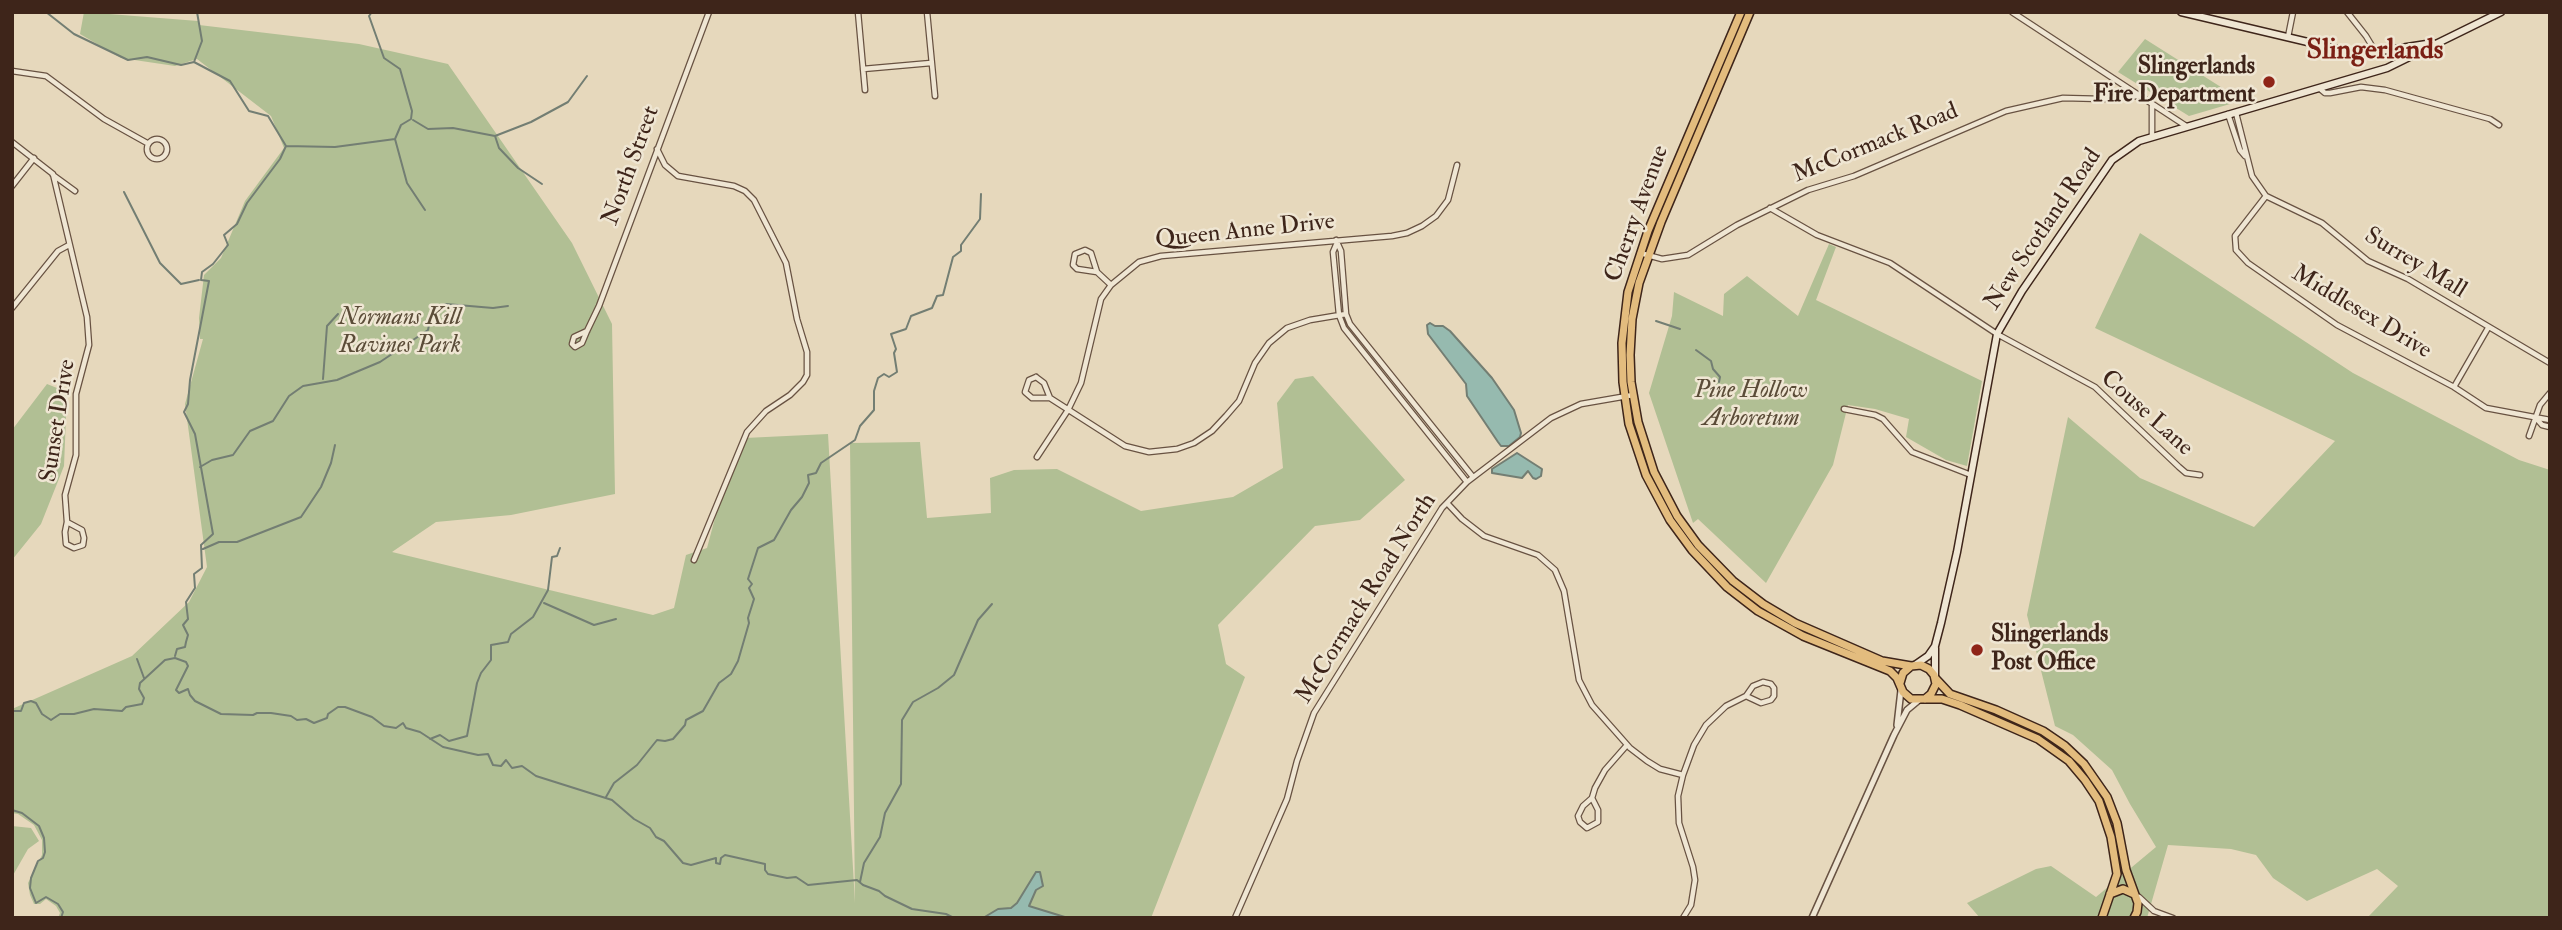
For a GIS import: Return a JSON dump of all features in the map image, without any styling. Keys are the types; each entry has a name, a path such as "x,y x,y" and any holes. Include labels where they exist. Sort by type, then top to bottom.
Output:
{"main road":[{"name":"Cherry Avenue","path":"1644,254 1741,12"},
{"name":"Cherry Avenue","path":"1750,12 1631,281 1623,331 1635,445 1651,486 1677,531 1709,569 1738,596 1769,617 1816,642 1890,671 1900,685"},
{"path":"2181,12 2339,50 2375,52 2438,43"},
{"name":"New Scotland Road","path":"1935,678 1935,646 1955,564 1997,334 2022,291 2104,170 2130,146 2152,137 2387,68 2501,12"},
{"name":"Cherry Avenue","path":"1629,396 1645,449 1665,494 1691,536 1724,573 1753,597 1795,623 1882,661 1912,666"},
{"path":"1935,646 1928,656 1903,673 1900,685 1906,696 1920,700 1951,701 2049,746 2077,770 2099,801 2111,837 2117,874 2102,918"},
{"path":"1912,666 1925,667 1950,694 1996,710 2043,731 2065,746 2084,764 2113,810 2126,870 2139,907 2134,918"},
{"path":"1920,700 1934,690 1935,678"},
{"path":"2106,902 2118,890 2128,890 2134,895"},
{"path":"2106,902 2110,918"}],"street":[{"name":"North Street","path":"587,331 599,306 709,12"},
{"path":"858,12 864,90"},
{"path":"927,12 935,96"},
{"path":"2012,12 2187,127"},
{"path":"2288,37 2293,12"},
{"path":"2347,12 2375,52"},
{"path":"863,69 931,63"},
{"path":"12,71 46,76 104,119 147,143 162,140 166,144 166,153 159,159 153,159 148,155 147,143"},
{"path":"2319,88 2325,93 2361,87 2385,90 2490,119 2499,125"},
{"name":"McCormack Road","path":"1644,254 1666,259 1688,255 1770,208 1808,190 1854,176 2006,111 2063,98 2138,96"},
{"path":"2152,105 2152,137"},
{"path":"2232,113 2240,150 2246,156 2252,176 2266,196"},
{"path":"12,142 75,191"},
{"path":"657,149 665,165 678,176 693,181 734,186 745,191 754,200 786,263 797,319 807,352 807,375 803,382 790,395 766,411 747,432 694,560"},
{"path":"12,186 34,158"},
{"name":"Queen Anne Drive","path":"1037,457 1068,410 1081,383 1101,299 1111,285 1139,262 1161,256 1392,236 1422,226 1436,216 1448,201 1457,165"},
{"name":"Sunset Drive","path":"53,174 90,337 76,394 76,455 65,495 66,544 74,548 83,545 82,530 67,522"},
{"name":"Surrey Mall","path":"2266,196 2322,223 2368,261 2408,279 2550,363"},
{"name":"Middlesex Drive","path":"2266,196 2237,231 2234,241 2238,254 2317,313 2454,387 2486,408 2550,420"},
{"name":"Couse Lane","path":"1770,208 1817,235 1890,263 1997,334 2095,387 2186,473 2200,475"},
{"name":"Queen Anne Drive","path":"1336,242 1340,251 1346,314"},
{"name":"Queen Anne Drive","path":"1336,242 1333,252 1339,315"},
{"path":"12,308 58,251 69,244"},
{"path":"1097,272 1077,269 1073,265 1075,254 1085,250 1091,253 1097,272 1111,285"},
{"path":"1050,398 1049,390 1040,377 1029,380 1025,388 1029,396 1050,398 1125,446 1149,453 1177,449 1194,443 1212,431 1226,416 1239,401 1255,363 1269,343 1287,328 1310,320 1346,314 1353,329 1473,477"},
{"path":"1339,315 1343,328 1467,482"},
{"path":"2454,387 2488,328"},
{"path":"1389,386 1395,382"},
{"path":"2529,436 2535,417 2550,393"},
{"name":"McCormack Road North","path":"1236,918 1287,799 1314,713 1447,503 1473,477 1551,418 1567,409 1597,400 1629,396"},
{"path":"1844,409 1883,419 1912,452 1971,475"},
{"name":"Middlesex Drive","path":"2535,417 2542,425 2550,427"},
{"path":"1429,435 1434,430"},
{"path":"1447,503 1484,536 1538,555 1555,570 1564,591 1579,680 1592,705 1627,745 1647,761 1660,769 1683,775"},
{"path":"1684,918 1691,905 1695,880 1679,823 1678,796 1683,775 1694,744 1706,725 1726,706 1746,696 1753,686 1768,682 1774,688 1774,696 1768,702 1761,703 1746,696"},
{"path":"1894,735 1900,712 1900,685"},
{"path":"1812,918 1894,735 1907,710 1920,700"},
{"path":"1592,799 1598,810 1598,822 1587,828 1578,816 1583,806 1592,799 1605,770 1627,745"},
{"path":"2134,895 2154,911 2173,918"}],"green space":[{"name":"Normans Kill Ravines Park","path":"84,12 198,21 199,25 359,44 448,64 572,243 612,324 615,494 511,515 436,522 392,552 653,615 674,608 686,555 707,548 718,507 745,438 828,434 855,903 850,443 920,442 927,518 991,513 990,478 1014,470 1057,469 1141,511 1233,497 1283,468 1277,403 1295,379 1313,376 1405,480 1360,520 1315,526 1218,625 1226,664 1245,677 1151,918 58,918 60,913 56,906 46,899 40,904 34,904 30,895 28,883 42,855 42,840 34,825 12,813 12,709 132,656 189,602 207,567 185,404 203,339 200,339 199,318 204,275 221,258 245,201 284,148 271,116 197,59 175,66 121,58 80,34"},
{"path":"2145,39 2224,89 2230,104 2189,116 2118,72"},
{"path":"2140,233 2353,373 2519,460 2550,470 2550,918 2367,918 2398,886 2377,869 2307,901 2273,878 2256,855 2231,849 2168,845 2147,918 1980,918 1967,903 2036,869 2051,866 2096,897 2156,847 2112,770 2073,735 2055,726 2027,615 2068,417 2140,478 2254,527 2335,441 2095,328"},
{"name":"Pine Hollow Arboretum","path":"1829,244 1836,247 1816,300 1982,381 1967,466 1946,460 1906,437 1909,419 1875,409 1848,405 1833,465 1766,583 1698,519 1693,523 1649,393 1672,316 1674,292 1723,316 1724,294 1747,276 1798,316"},
{"path":"47,384 67,392 64,466 41,524 12,560 12,430"},
{"path":"12,826 31,828 39,841 28,849 12,877"}],"water":[{"path":"1430,323 1450,331 1492,378 1514,410 1521,433 1509,446 1501,446 1467,396 1466,384 1428,334 1427,325"},
{"path":"1517,453 1542,469 1541,476 1533,478 1528,471 1522,478 1492,473 1492,469"},
{"path":"1036,872 1040,872 1043,886 1036,890 1029,906 1068,918 983,918 998,909 1011,908 1017,903"}],"waterway":[{"path":"46,12 74,34 128,60 147,57 181,65 194,62 230,81 249,111 268,116 286,146 280,159 247,203 237,224 224,235 228,245 213,264 202,272 201,280 209,281 188,404 184,412 195,434 213,534 201,545 202,568 194,574 195,588 186,602 188,619 183,625 188,635 185,647 177,649 175,656"},
{"path":"194,62 202,41 197,12"},
{"path":"286,146 335,147 395,139 401,125 411,119 412,111 400,69 384,58 369,16 372,12"},
{"path":"413,120 428,129 453,128 495,136 531,122 568,102 587,76"},
{"path":"495,136 499,148 518,168 542,184"},
{"path":"395,139 407,183 425,210"},
{"path":"124,192 160,263 181,284 199,280"},
{"path":"606,797 614,783 637,765 657,740 673,739 686,720 703,711 719,683 731,674 738,661 749,623 754,599 749,588 752,584 748,579 758,548 774,540 791,510 802,497 809,483 808,475 816,473 821,463 855,440 860,426 874,410 874,391 878,378 884,374 889,377 897,372 894,353 896,349 891,334 906,329 911,316 932,308 937,296 943,295 953,257 961,251 961,245 980,219 981,194"},
{"path":"200,467 212,460 233,455 250,431 273,421 289,396 303,386 337,380 380,362 428,330 432,311 446,304 493,308 508,306"},
{"path":"323,379 327,326 338,314"},
{"path":"1656,321 1680,329"},
{"path":"1696,350 1711,361 1713,369 1720,377 1719,382"},
{"path":"203,549 219,542 237,542 301,517 321,487 335,445"},
{"path":"430,739 440,735 449,741 467,736 477,683 491,660 491,645 508,642 511,634 533,617 548,590 552,557 557,556 560,548"},
{"path":"544,603 594,625 616,619"},
{"path":"860,882 864,863 880,837 885,813 901,784 902,720 913,702 954,675 978,620 992,604"},
{"path":"12,711 21,711 24,703 31,701 51,720 60,714 94,709 122,711 126,707 142,704 144,698 139,689 140,683 165,660 175,658 186,662 188,666 176,690 179,693 188,689 195,701 221,714 271,713 314,723 327,718 328,714 338,707 345,707 372,717 384,726 396,728 403,723 406,728 420,732 443,747 478,755 488,754 493,765 501,766 506,760 512,768 522,766 536,776 612,800 634,819 650,828 683,863 691,865 716,858 716,863 720,864 725,855 765,864 768,874 796,877 808,885 857,880 912,909 946,914 954,918"},
{"path":"137,659 144,678"},
{"path":"12,810 22,813 39,826 44,838 45,852 43,858 38,861 30,888 36,903 46,897 58,904 63,912 61,918"}],"place":[{"name":"Slingerlands Fire Department","path":"2269,82"},
{"name":"Slingerlands Post Office","path":"1977,650"}],"district":[{"name":"Slingerlands","path":"2375,52"}]}
